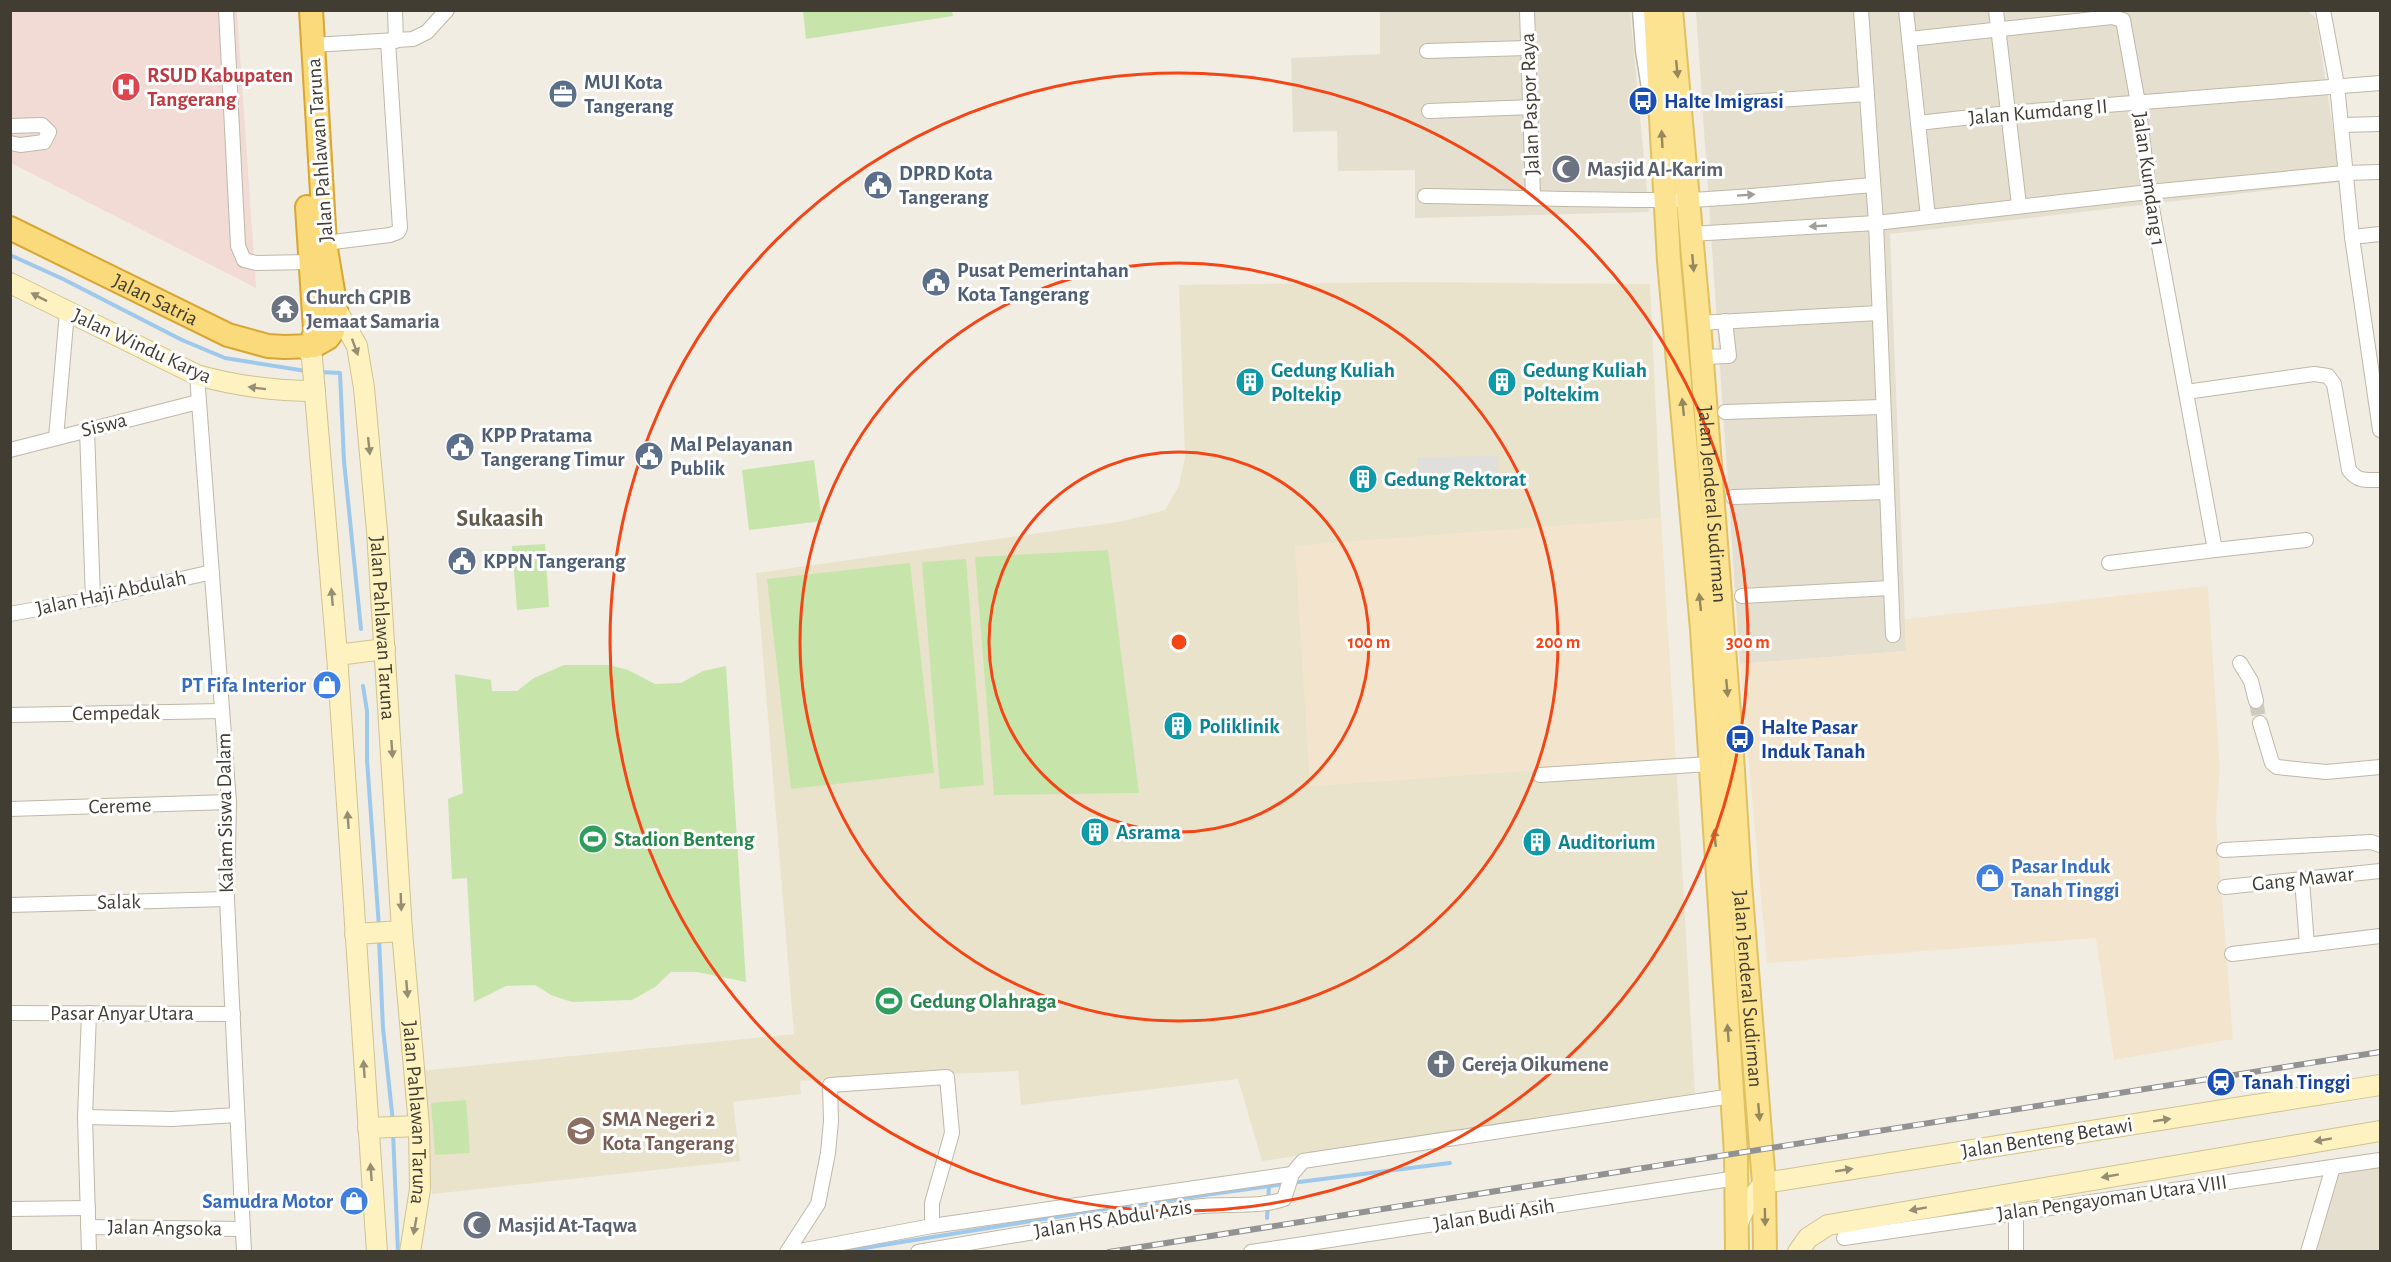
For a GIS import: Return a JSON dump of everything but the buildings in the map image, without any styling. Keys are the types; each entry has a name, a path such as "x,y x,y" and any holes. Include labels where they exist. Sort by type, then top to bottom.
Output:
{"highway":[{"name":"Jalan Pahlawan Taruna","path":"296,10 315,330 310,352"},
{"name":"Jalan Pahlawan Taruna","path":"311,10 325,243 336,309"},
{"name":"Jalan Satria","path":"10,228 228,334 268,346 310,352"},
{"path":"310,352 333,331 336,309"}],"main road":[{"name":"Jalan Jenderal Sudirman","path":"1654,10 1665,200 1702,629 1737,1178 1737,1251"},
{"name":"Jalan Jenderal Sudirman","path":"1671,10 1699,322 1731,739 1764,1183 1765,1251"},
{"name":"Jalan Windu Karya","path":"10,283 197,375 258,389 315,387"},
{"name":"Jalan Pahlawan Taruna","path":"336,309 357,346 364,388 385,649 397,931 420,1189 410,1251"},
{"name":"Jalan Pahlawan Taruna","path":"310,352 315,387 359,934 372,1127 377,1251"},
{"path":"337,655 385,649"},
{"path":"359,934 397,931"},
{"name":"Jalan Benteng Betawi","path":"1764,1183 2380,1085"},
{"path":"372,1127 415,1126"},
{"path":"1798,1251 1808,1238 1828,1225 2380,1131"},
{"path":"1737,1225 1746,1205 1764,1183"}],"street":[{"path":"226,10 238,246 244,260 256,263 310,262"},
{"path":"325,243 390,235 398,232 400,228 392,41 395,10"},
{"path":"313,45 392,41 420,36 447,10"},
{"name":"Jalan Paspor Raya","path":"1527,10 1533,197"},
{"name":"Jalan Jenderal Sudirman","path":"1642,10 1648,79 1661,112"},
{"path":"1861,10 1876,223 1893,635"},
{"path":"1906,10 1928,217"},
{"path":"1996,10 2019,205"},
{"path":"2323,10 2337,85 2352,237 2380,422"},
{"name":"Jalan Kumdang 1","path":"1910,39 2112,16 2120,18 2125,26 2138,103 2149,192 2215,550"},
{"path":"1427,51 1528,48"},
{"name":"Jalan Kumdang II","path":"1918,123 2008,113 2380,83"},
{"path":"1732,103 1867,94"},
{"path":"1429,111 1530,108"},
{"path":"2342,125 2380,124"},
{"path":"10,126 42,125 48,132 48,138 44,142 20,145 10,143"},
{"path":"1690,234 1876,223 2019,205 2344,173 2380,172"},
{"path":"1425,196 1533,197 1561,200 1688,200 1873,185"},
{"path":"2352,237 2380,234"},
{"path":"57,438 67,312"},
{"path":"1699,322 1879,313"},
{"path":"1701,357 1729,356 1725,321"},
{"path":"2366,335 2380,334"},
{"path":"2186,392 2314,374 2328,376 2334,384 2349,470 2354,477 2361,480 2380,480"},
{"name":"Kalam Siswa Dalam","path":"197,375 229,802 227,899 243,1251"},
{"name":"Siswa","path":"10,450 198,402"},
{"path":"1725,412 1882,407"},
{"path":"87,430 93,599"},
{"path":"1733,497 1886,492"},
{"path":"2109,563 2306,540"},
{"name":"Jalan Haji Abdulah","path":"10,614 93,599 212,572"},
{"path":"1742,596 1890,588"},
{"path":"2241,663 2251,681 2256,701"},
{"name":"Cempedak","path":"10,715 222,711"},
{"path":"2260,723 2272,763 2277,767 2326,772 2380,767"},
{"path":"1540,775 1710,764"},
{"name":"Cereme","path":"10,809 229,802"},
{"path":"2224,850 2371,842 2380,845"},
{"name":"Gang Mawar","path":"2225,887 2380,871"},
{"path":"2302,880 2307,945"},
{"name":"Salak","path":"10,905 227,899"},
{"path":"2232,954 2380,936"},
{"name":"Pasar Anyar Utara","path":"10,1012 233,1014"},
{"path":"89,1013 86,1117 89,1251"},
{"path":"787,1251 819,1204 829,1142 830,1085 947,1077 952,1133 932,1203 932,1226"},
{"path":"794,1251 932,1226 1112,1200 1197,1197 1228,1184 1291,1178 1303,1161 1732,1096"},
{"path":"86,1117 172,1119 237,1115"},
{"name":"Jalan Pengayoman Utara VIII","path":"1844,1238 2380,1160"},
{"path":"2308,1251 2333,1167"},
{"name":"Jalan HS Abdul Azis","path":"918,1251 1113,1218 1197,1197 1228,1204 1251,1204 1284,1199 1291,1178"},
{"name":"Jalan Budi Asih","path":"1253,1251 1737,1178"},
{"path":"1228,1184 1228,1204"},
{"path":"1112,1200 1113,1218"},
{"path":"1090,1204 1091,1221"},
{"path":"10,1209 88,1208"},
{"path":"2016,1212 2016,1251"},
{"name":"Jalan Angsoka","path":"88,1227 242,1229"}],"shaded area":[{"path":"2307,10 2316,18 2341,182 1890,234 1906,651 1740,664 1696,11"},
{"name":"RSUD Kabupaten Tangerang","path":"10,11 237,11 256,288 11,163"},
{"path":"1380,11 1630,11 1649,212 1415,218 1415,170 1338,171 1337,131 1293,132 1291,58 1380,54"},
{"path":"1407,282 1650,284 1661,518 1295,546 1310,786 1676,760 1695,1093 1610,1112 1262,1161 1238,1079 1021,1105 1018,1071 800,1081 801,1094 733,1102 740,1161 432,1194 419,1071 794,1034 756,573 1124,521 1165,510 1179,486 1185,457 1179,285"},
{"path":"1498,456 1498,488 1417,488 1417,457"},
{"path":"1661,518 1676,760 1309,786 1294,546"},
{"name":"Pasar Induk Tanah Tinggi","path":"2208,586 2220,769 2216,819 2233,1039 2114,1060 2096,938 1767,963 1740,664 1906,651 1905,619"},
{"path":"2380,1163 2380,1251 2312,1252 2337,1170"}],"green space":[{"path":"803,11 952,11 953,16 806,39"},
{"path":"814,460 822,521 749,530 742,470"},
{"path":"545,544 549,607 517,610 512,546"},
{"path":"1108,550 1139,793 994,795 975,557"},
{"path":"966,559 984,785 940,789 922,562"},
{"path":"910,563 934,773 791,789 767,579"},
{"name":"Stadion Benteng","path":"564,665 609,665 628,670 655,684 681,683 703,671 726,666 746,982 697,972 671,972 655,987 632,1000 572,1002 551,995 535,985 506,986 474,1002 467,878 452,879 448,799 463,793 455,674 491,680 492,691 517,691 534,678"},
{"path":"466,1100 470,1153 435,1155 431,1103"}],"waterway":[{"path":"10,255 63,279 182,340 225,358 306,371"},
{"path":"320,372 340,373 344,461 361,629"},
{"path":"363,686 367,711 367,760 379,927"},
{"path":"379,938 383,1028 393,1122"},
{"path":"393,1132 398,1252"},
{"path":"1291,1183 1450,1163"},
{"path":"840,1252 1118,1207 1284,1184"},
{"path":"1267,1218 1269,1186"}],"tunnel":[{"path":"2256,701 2260,723"}],"railway":[{"path":"1109,1252 2380,1052"}],"place":[{"name":"RSUD Kabupaten Tangerang","path":"126,87"},
{"name":"MUI Kota Tangerang","path":"563,94"},
{"name":"Halte Imigrasi","path":"1643,101"},
{"name":"Masjid Al-Karim","path":"1566,169"},
{"name":"DPRD Kota Tangerang","path":"878,185"},
{"name":"Pusat Pemerintahan Kota Tangerang","path":"936,282"},
{"name":"Church GPIB Jemaat Samaria","path":"285,309"},
{"name":"Gedung Kuliah Poltekip","path":"1250,382"},
{"name":"Gedung Kuliah Poltekim","path":"1502,382"},
{"name":"KPP Pratama Tangerang Timur","path":"460,447"},
{"name":"Mal Pelayanan Publik","path":"649,456"},
{"name":"Gedung Rektorat","path":"1363,479"},
{"name":"KPPN Tangerang","path":"462,561"},
{"name":"PT Fifa Interior","path":"327,685"},
{"name":"Poliklinik","path":"1178,726"},
{"name":"Halte Pasar Induk Tanah","path":"1740,739"},
{"name":"Asrama","path":"1095,832"},
{"name":"Stadion Benteng","path":"593,839"},
{"name":"Auditorium","path":"1537,842"},
{"name":"Pasar Induk Tanah Tinggi","path":"1990,878"},
{"name":"Gedung Olahraga","path":"889,1001"},
{"name":"Gereja Oikumene","path":"1441,1064"},
{"name":"Tanah Tinggi","path":"2221,1082"},
{"name":"SMA Negeri 2 Kota Tangerang","path":"581,1131"},
{"name":"Samudra Motor","path":"354,1201"},
{"name":"Masjid At-Taqwa","path":"477,1225"}],"district":[{"name":"Sukaasih","path":"500,519"}]}
